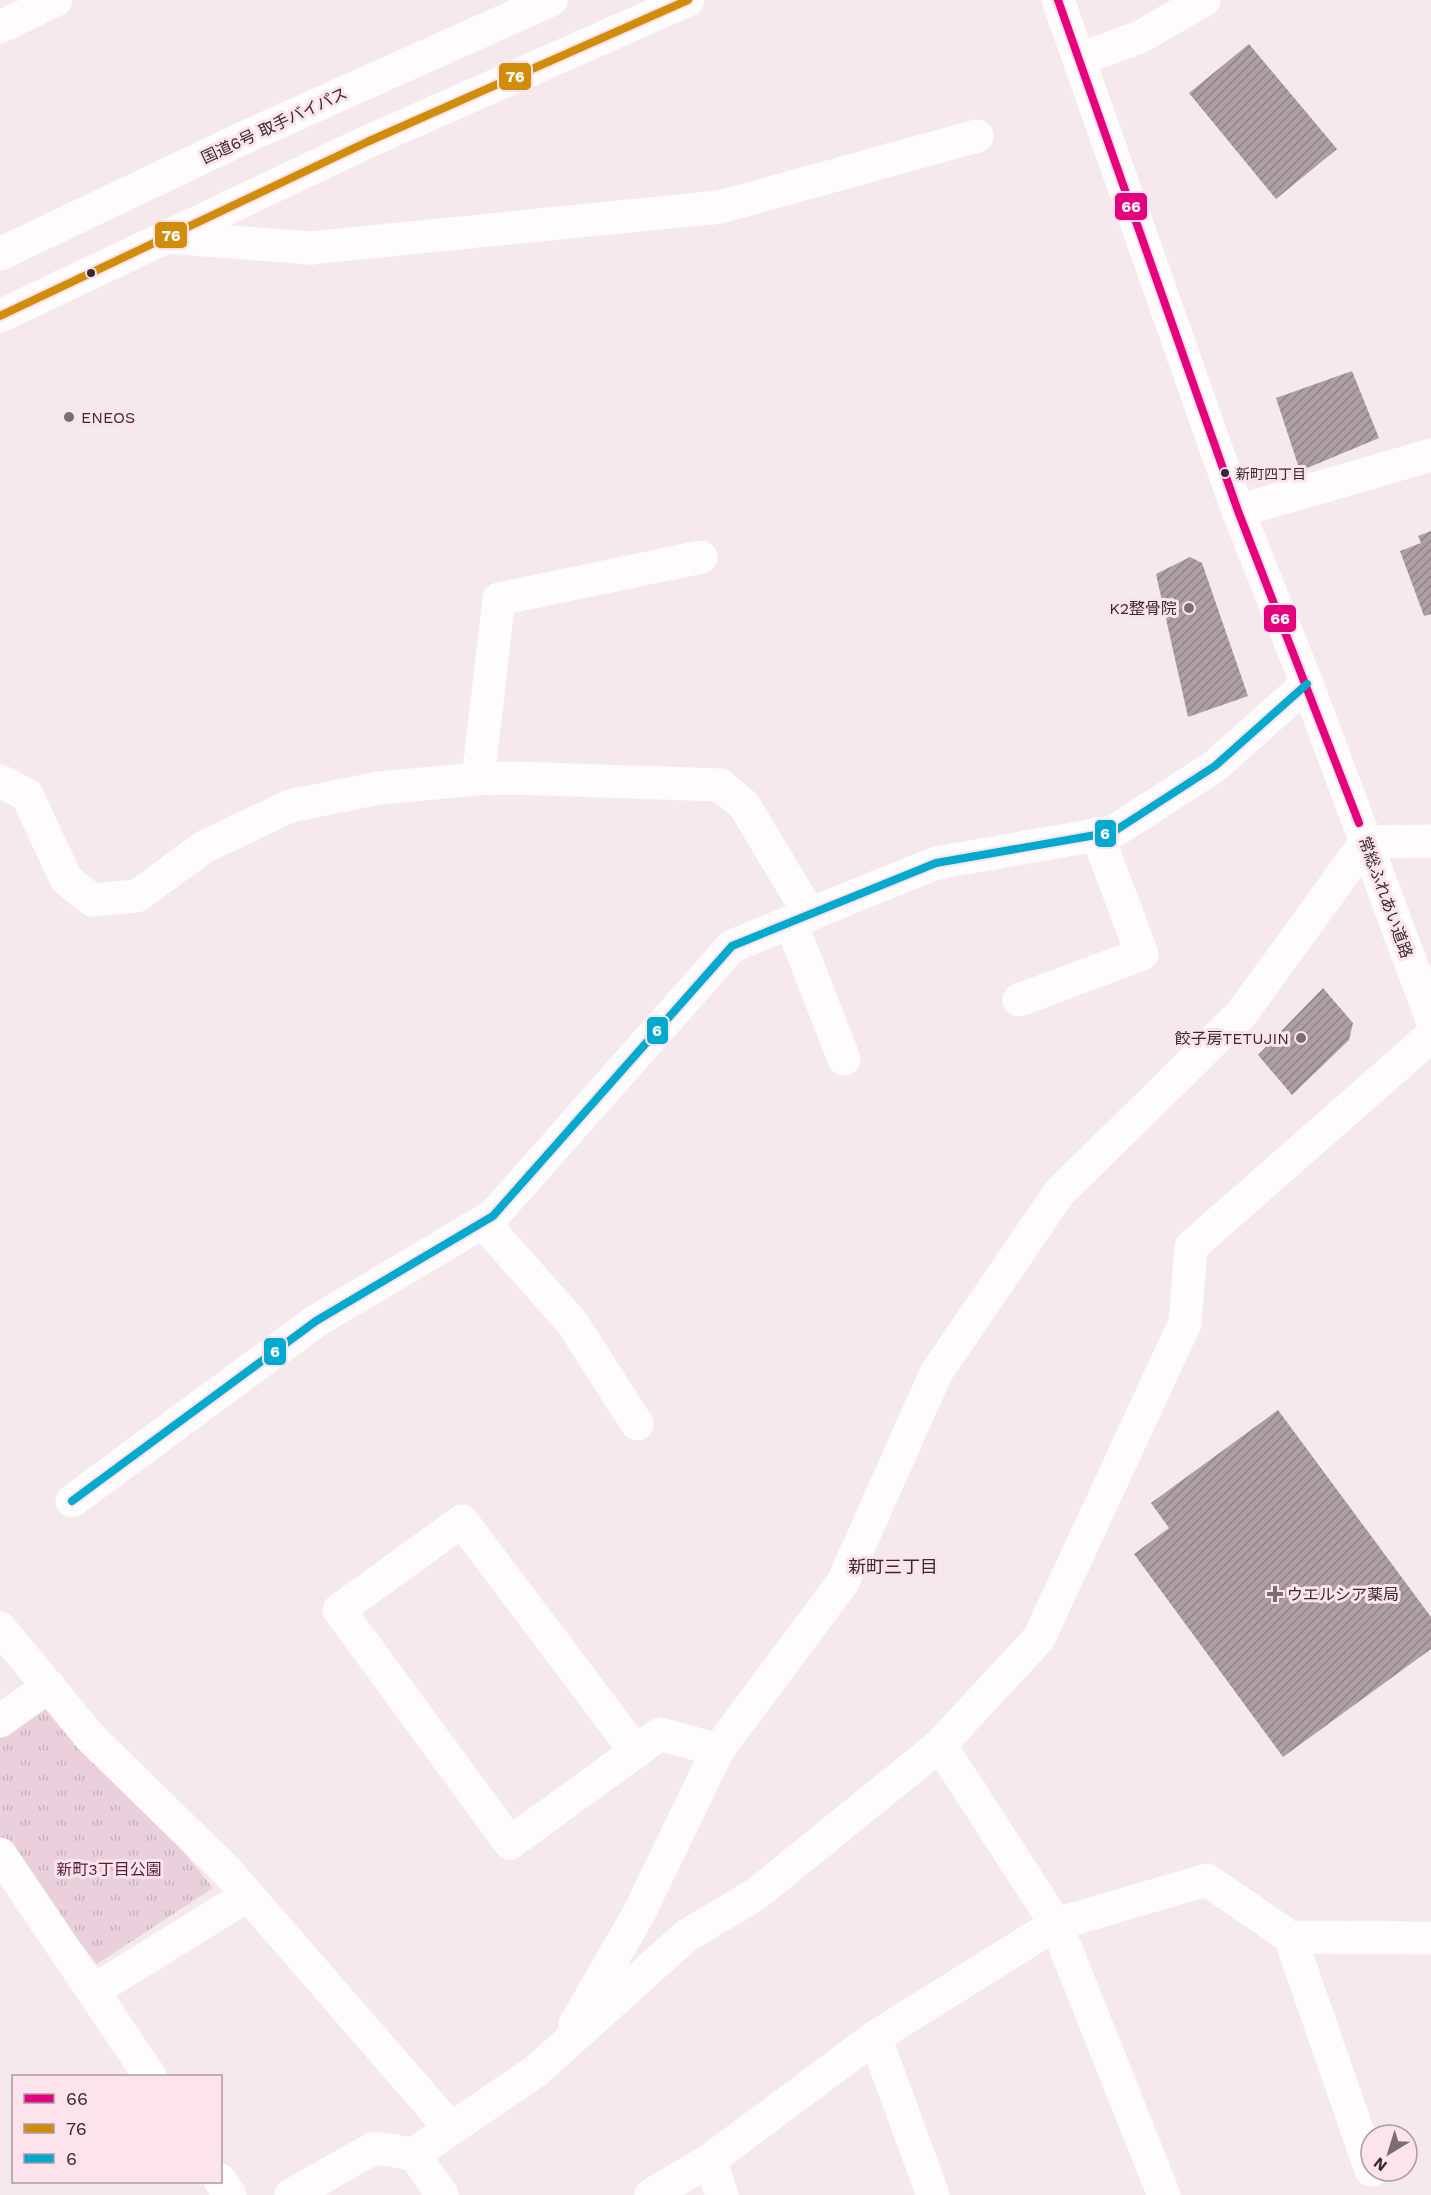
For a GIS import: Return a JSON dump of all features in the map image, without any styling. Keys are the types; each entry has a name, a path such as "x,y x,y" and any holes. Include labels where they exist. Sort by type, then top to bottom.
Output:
{"main road":[{"path":"0,27 56,0"},
{"name":"国道6号 取手バイパス","path":"0,254 252,134 551,0"},
{"path":"0,316 367,142 688,0"},
{"name":"常総ふれあい道路","path":"1058,0 1238,511 1306,684 1431,1017"},
{"path":"1080,59 1140,37 1204,0"},
{"path":"167,237 310,248 720,207 977,136"},
{"path":"1238,511 1431,455"},
{"path":"478,778 499,599 701,557"},
{"path":"72,1500 316,1321 493,1216 732,946 936,863 1113,832 1215,766 1306,684"},
{"path":"0,781 27,795 66,879 92,900 137,896 204,847 290,806 379,788 478,778 720,785 744,805 800,919 844,1059"},
{"path":"1019,1000 1142,954 1097,834"},
{"path":"562,2048 638,1915 718,1749 843,1582 936,1373 1059,1193 1242,1013 1366,842 1431,841"},
{"path":"291,2195 374,2148 414,2154 536,2070 686,1936 755,1895 940,1745 1039,1638 1185,1323 1191,1247 1431,1036"},
{"path":"483,1222 573,1324 637,1424"},
{"path":"636,1752 462,1521 339,1610 510,1843 636,1752 660,1734 718,1749"},
{"path":"0,1628 90,1737 248,1894 451,2128"},
{"path":"0,1721 49,1686"},
{"path":"940,1745 1056,1924 1164,2195"},
{"path":"0,1854 149,2075"},
{"path":"651,2195 710,2160 875,2037 1056,1924 1207,1880 1290,1937 1431,1938"},
{"path":"93,1991 248,1894"},
{"path":"1290,1937 1359,2135"},
{"path":"875,2037 933,2195"},
{"path":"414,2154 442,2195"},
{"path":"710,2160 722,2195"}],"green space":[{"name":"新町3丁目公園","path":"49,1686 213,1888 97,1964 0,1841 0,1721"}],"building":[{"path":"1249,44 1337,149 1276,199 1189,93"},
{"path":"1352,371 1379,438 1300,471 1276,398"},
{"path":"1431,531 1431,614 1424,616 1400,551 1421,543 1418,536"},
{"path":"1190,557 1202,563 1248,696 1188,717 1156,574"},
{"path":"1323,988 1353,1023 1349,1040 1292,1095 1258,1055"},
{"path":"1278,1410 1431,1617 1431,1649 1283,1757 1134,1554 1169,1528 1151,1503"}],"transit line":[{"name":"76","path":"0,316 367,142 688,0"},
{"name":"66","path":"1058,0 1238,511 1359,823"},
{"name":"6","path":"72,1501 316,1321 493,1216 732,946 936,863 1113,832 1215,766 1307,684"}],"place":[{"name":"ENEOS","path":"69,417"},
{"name":"新町四丁目","path":"1225,473"},
{"name":"K2整骨院","path":"1189,608"},
{"name":"餃子房TETUJIN","path":"1301,1038"},
{"name":"ウエルシア薬局","path":"1275,1594"}],"district":[{"name":"新町三丁目","path":"893,1567"}]}
